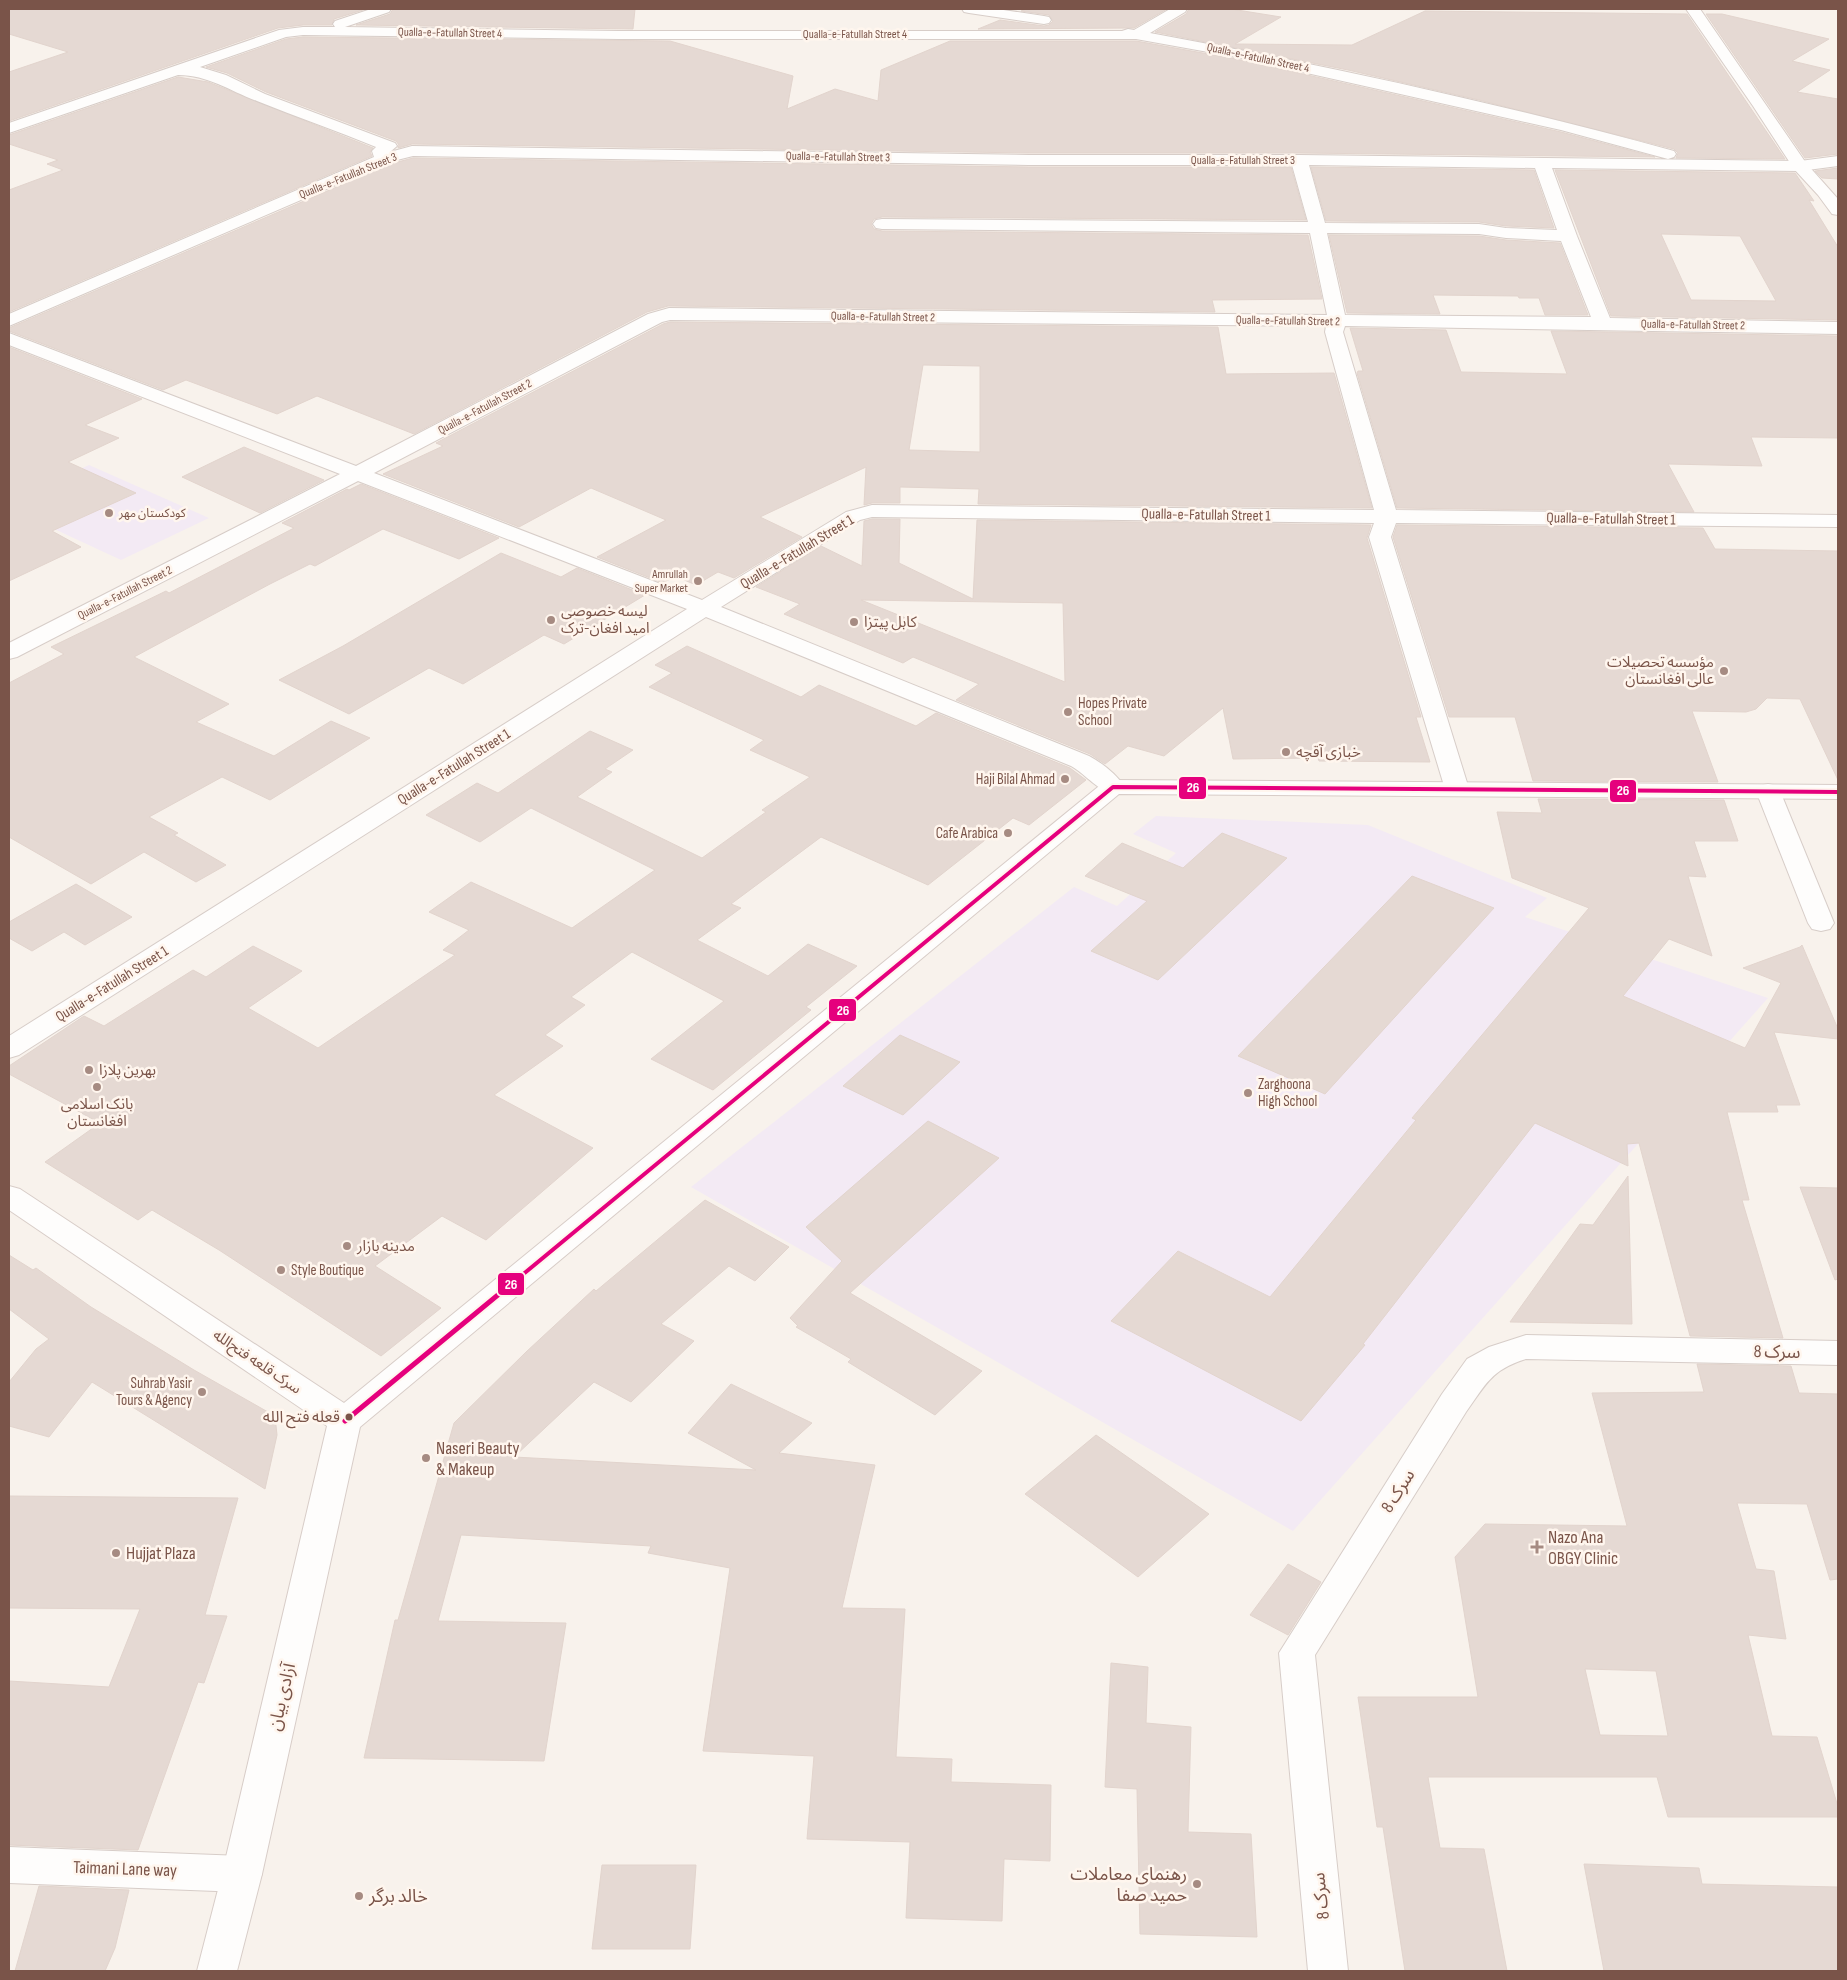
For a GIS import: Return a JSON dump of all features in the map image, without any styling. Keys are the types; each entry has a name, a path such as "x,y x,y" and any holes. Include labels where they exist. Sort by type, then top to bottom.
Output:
{"street":[{"path":"316,31 384,9"},
{"path":"974,9 1109,28 1136,35 1180,9"},
{"path":"1693,9 1761,106 1800,166 1831,193 1838,210"},
{"name":"Qualla-e-Fatullah Street 4","path":"9,128 284,32 619,35 1136,35 1236,52 1554,124 1703,165"},
{"path":"174,70 195,69 208,73 260,96 389,146 380,152 383,159"},
{"name":"Qualla-e-Fatullah Street 3","path":"9,321 383,159 412,151 1029,160 1299,160 1703,165"},
{"path":"1299,160 1318,229 1337,321 1334,332 1387,517 1380,537 1457,789"},
{"path":"1703,165 1800,166 1838,161"},
{"path":"1542,163 1568,236 1604,323"},
{"path":"882,224 1479,229 1506,233 1568,236"},
{"name":"Qualla-e-Fatullah Street 2","path":"9,652 357,474 655,318 669,314 1604,323 1838,328"},
{"path":"9,339 704,608 1080,761 1091,767 1113,787"},
{"name":"Qualla-e-Fatullah Street 1","path":"9,1049 704,608 853,516 872,511 1838,521"},
{"path":"345,1421 1113,787 1838,792"},
{"path":"1768,791 1821,923"},
{"name":"سرک قلعه فتح‌الله","path":"9,1196 345,1421"},
{"name":"سرک 8","path":"1328,1971 1297,1653 1454,1403 1480,1368 1500,1355 1526,1347 1838,1353"},
{"name":"آزادی بیان","path":"217,1971 242,1874 345,1421"},
{"name":"Taimani Lane way","path":"9,1865 242,1874"}],"shaded area":[{"name":"کودکستان مهر","path":"89,465 209,518 121,560 9,508 9,502"},
{"name":"Zarghoona High School","path":"1156,816 1368,825 1547,898 1525,917 1768,998 1293,1531 691,1187 1074,887 1117,906 1176,853 1133,834"}],"building":[{"path":"9,9 366,9 334,19 332,25 303,25 278,28 9,121 9,72 68,52 9,34"},
{"path":"393,9 635,9 633,29 356,25 390,14"},
{"path":"1026,9 1167,9 1134,28 978,29 1000,20 1044,26 1049,25 1053,21 1049,15 1021,11"},
{"path":"1189,9 1231,9 1281,17 1235,44 1352,45 1425,11 1687,14 1785,159 1676,158 1678,153 1674,149 1479,100 1348,70 1155,32 1186,14"},
{"path":"1706,14 1722,14 1829,39 1792,61 1830,70 1797,92 1838,99 1838,154 1805,158"},
{"path":"303,37 670,41 793,76 787,109 835,89 878,101 881,70 950,41 1136,41 1236,59 1561,132 1655,157 1299,153 1029,153 412,144 398,148 399,145 396,141 266,92 227,73 206,67 286,39"},
{"path":"178,77 208,82 373,148 370,152 372,156 9,312 9,190 63,170 47,164 58,160 9,144 9,135"},
{"path":"413,158 1029,167 1291,167 1306,220 882,217 874,219 871,224 874,229 882,231 1308,235 1322,299 1212,300 1215,312 668,306 647,312 414,434 317,396 277,414 186,380 163,390 9,331 9,328 390,164"},
{"path":"1311,167 1534,170 1554,228 1506,226 1479,222 1326,221"},
{"path":"1838,168 1838,179 1822,178 1815,171"},
{"path":"1555,170 1795,173 1814,201 1809,200 1838,247 1838,320 1611,316","holes":["1661,234 1740,236 1776,301 1691,300"]},
{"path":"1329,235 1479,236 1506,240 1560,243 1588,315 1545,315 1539,298 1433,295 1440,314 1347,313"},
{"path":"670,322 1218,327 1226,374 1334,373 1372,508 978,504 979,489 900,487 900,503 872,503 864,505 866,467 760,517 802,537 734,578 718,572 696,585 675,576 663,583 597,557 666,520 591,488 519,527 383,474 443,446 436,443","holes":["923,365 980,366 980,452 909,450"]},
{"path":"1350,328 1446,330 1461,372 1567,374 1551,331 1838,336 1838,438 1751,437 1762,466 1668,464 1694,512 1397,508 1357,373 1358,371 1363,371"},
{"path":"9,347 142,399 85,425 119,438 68,462 136,493 52,531 81,547 9,581"},
{"path":"244,447 324,480 260,513 182,477"},
{"path":"361,484 499,538 459,559 383,529 315,566 310,564 270,584 134,657 229,704 196,722 274,756 331,721 370,738 270,800 222,777 149,817 178,833 174,835 226,865 196,882 144,852 91,884 9,837 9,683 64,654 51,647 166,591 169,593 294,528 282,523 347,489 349,490"},
{"path":"872,519 900,519 899,563 973,599 977,520 1371,525 1367,538 1421,717 1416,717 1430,762 1319,761 1318,758 1233,759 1223,708 1164,756 1128,746 1105,764 1090,754 956,700 979,684 913,657 903,663 784,614 800,604 756,587 821,546 862,566 864,521","holes":["861,600 1063,603 1065,682"]},
{"path":"1397,525 1703,528 1715,549 1838,551 1838,780 1800,699 1767,698 1756,709 1746,712 1692,711 1718,782 1533,781 1515,717 1449,717 1393,537"},
{"path":"501,553 561,577 577,568 645,595 564,644 544,635 463,684 429,668 349,714 279,680 343,646"},
{"path":"687,646 801,697 819,685 916,726 936,713 1070,768 1086,780 1029,825 1013,818 928,885 821,837 731,904 741,908 697,940 768,976 808,944 857,966 806,1007 811,1010 713,1090 651,1059 724,1001 632,952 571,997 585,1005 545,1035 563,1046 494,1095 593,1148 486,1240 442,1216 375,1266 441,1308 381,1356 219,1250 152,1210 138,1220 45,1162 100,1123 9,1074 9,1066 84,1016 104,1026 193,970 206,977 253,946 302,971 248,1008 318,1048 455,955 443,950 469,930 429,912 471,882 572,928 655,870 531,808 480,842 426,815 477,783 498,793 590,731 633,750 605,769 612,772 577,797 702,858 766,812 762,810 810,777 750,750 764,740 649,687 672,673 655,665"},
{"path":"1538,799 1724,800 1738,841 1694,841 1706,877 1688,876 1712,956 1669,939 1623,996 1745,1048 1781,983 1743,968 1802,945 1838,1029 1838,1039 1774,1032 1800,1105 1776,1105 1778,1112 1727,1112 1749,1200 1742,1200 1783,1338 1690,1336 1639,1143 1627,1144 1628,1166 1535,1123 1363,1344 1365,1345 1301,1421 1111,1321 1178,1251 1270,1297 1416,1120 1412,1118 1589,908 1512,878 1497,812 1542,813"},
{"path":"1222,833 1287,858 1158,980 1091,951 1147,901 1085,876 1122,843 1183,868"},
{"path":"1412,876 1494,908 1325,1094 1238,1056"},
{"path":"76,884 132,917 85,945 64,932 32,951 9,938 9,922"},
{"path":"900,1035 960,1062 903,1115 843,1086"},
{"path":"928,1121 999,1158 850,1293 982,1371 935,1415 848,1362 851,1359 796,1327 798,1326 790,1318 842,1261 806,1227"},
{"path":"1628,1176 1632,1324 1510,1322 1580,1224 1593,1225"},
{"path":"1800,1187 1838,1188 1838,1279 1835,1280"},
{"path":"705,1200 789,1247 755,1281 729,1266 661,1324 694,1341 631,1402 594,1382 514,1457 756,1470 688,1433 731,1384 812,1423 779,1453 875,1465 842,1608 905,1609 896,1757 952,1759 951,1782 1051,1785 1050,1861 1004,1859 1002,1921 906,1918 910,1842 807,1839 814,1756 703,1751 730,1568 648,1553 651,1546 461,1535 438,1621 566,1623 544,1761 364,1758 395,1620 398,1620 454,1423 526,1352 594,1289 596,1291"},
{"path":"9,1255 33,1270 36,1268 91,1307 194,1370 275,1416 277,1435 265,1489 92,1382 49,1437 9,1426 9,1382 36,1349 49,1339 9,1309"},
{"path":"1697,1364 1791,1366 1799,1393 1838,1394 1838,1579 1830,1580 1807,1504 1737,1503 1756,1569 1774,1571 1786,1639 1748,1635 1772,1736 1817,1737 1838,1807 1838,1817 1668,1817 1657,1777 1428,1777 1440,1848 1484,1849 1507,1971 1405,1971 1383,1827 1377,1827 1358,1697 1478,1697 1455,1557 1485,1524 1627,1526 1592,1393 1704,1392","holes":["1585,1669 1656,1671 1668,1736 1600,1735"]},
{"path":"1096,1435 1209,1514 1138,1577 1025,1494"},
{"path":"9,1496 238,1498 205,1615 227,1616 204,1683 198,1682 138,1850 9,1845 9,1681 109,1687 140,1609 9,1608"},
{"path":"1288,1564 1321,1582 1288,1635 1250,1615"},
{"path":"1111,1663 1148,1667 1146,1723 1191,1727 1188,1832 1251,1834 1257,1937 1140,1934 1137,1789 1105,1787"},
{"path":"1584,1864 1699,1868 1702,1884 1838,1887 1838,1971 1604,1971"},
{"path":"602,1865 696,1865 690,1949 592,1949"},
{"path":"39,1886 129,1890 115,1948 105,1971 15,1971"}],"transit line":[{"name":"26","path":"345,1421 1113,787 1838,792"}],"place":[{"name":"کودکستان مهر","path":"109,513"},
{"name":"Amrullah Super Market","path":"698,581"},
{"name":"لیسه خصوصی امید افغان-ترک","path":"551,620"},
{"name":"کابل پیتزا","path":"854,622"},
{"name":"مؤسسه تحصیلات عالی افغانستان","path":"1724,671"},
{"name":"Hopes Private School","path":"1068,712"},
{"name":"خبازی آقچه","path":"1286,752"},
{"name":"Haji Bilal Ahmad","path":"1065,779"},
{"name":"Cafe Arabica","path":"1008,833"},
{"name":"بهرین پلازا","path":"89,1070"},
{"name":"بانک اسلامی افغانستان","path":"97,1087"},
{"name":"Zarghoona High School","path":"1248,1093"},
{"name":"مدینه بازار","path":"347,1246"},
{"name":"Style Boutique","path":"281,1270"},
{"name":"Suhrab Yasir Tours & Agency","path":"202,1392"},
{"name":"قعله فتح الله","path":"349,1417"},
{"name":"Naseri Beauty & Makeup","path":"426,1458"},
{"name":"Nazo Ana OBGY Clinic","path":"1537,1547"},
{"name":"Hujjat Plaza","path":"116,1553"},
{"name":"رهنمای معاملات حمید صفا","path":"1197,1884"},
{"name":"خالد برگر","path":"359,1896"}]}
